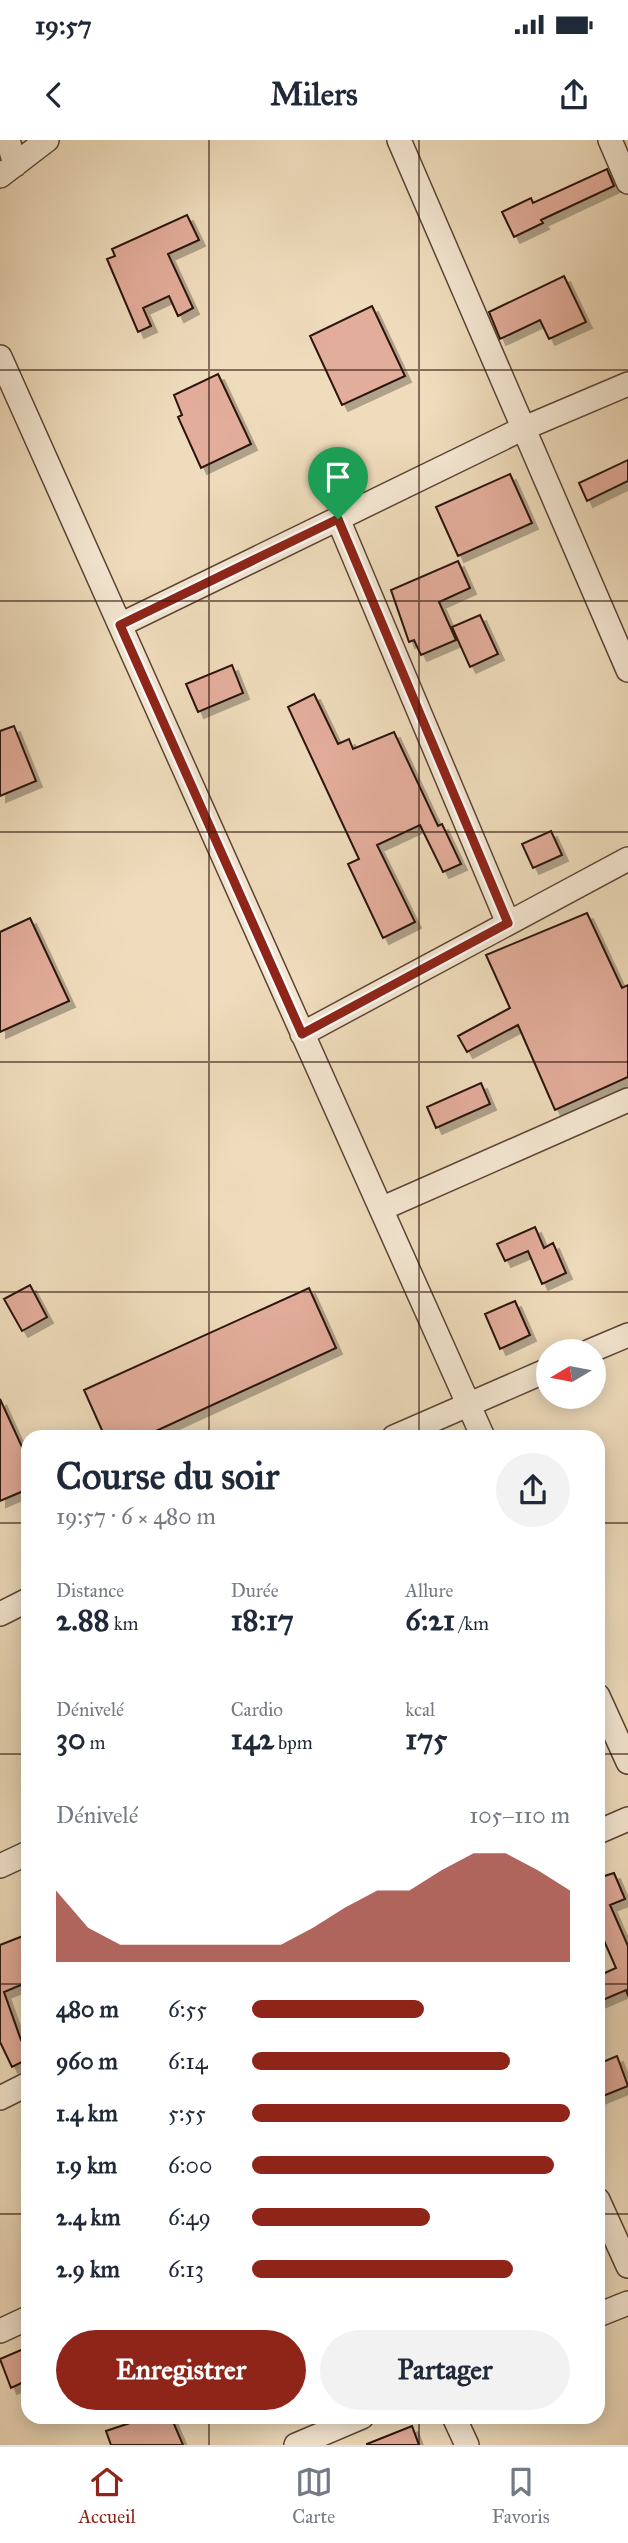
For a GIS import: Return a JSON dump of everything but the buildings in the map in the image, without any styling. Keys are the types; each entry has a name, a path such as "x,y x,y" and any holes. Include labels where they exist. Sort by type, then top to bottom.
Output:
{"street":[{"path":"7,171 8,140"},
{"path":"7,171 47,140"},
{"path":"399,140 522,429 620,630 628,670"},
{"path":"610,140 628,182"},
{"path":"0,357 480,1430"},
{"path":"120,625 522,429 628,384"},
{"path":"338,519 508,923"},
{"path":"302,1034 628,859"},
{"path":"381,1209 628,1100"},
{"path":"606,1344 628,1335"},
{"path":"410,1430 536,1375"},
{"path":"0,1614 21,1604"},
{"path":"605,1711 628,1762"},
{"path":"605,1829 628,1819"},
{"path":"0,1866 21,1856"},
{"path":"0,2098 21,2088"},
{"path":"605,2215 628,2266"},
{"path":"605,2312 628,2303"},
{"path":"0,2331 21,2321"},
{"path":"296,2445 346,2424"},
{"path":"457,2424 467,2445"}],"route":[{"path":"338,519 508,923 302,1034 120,625 338,519"}]}
